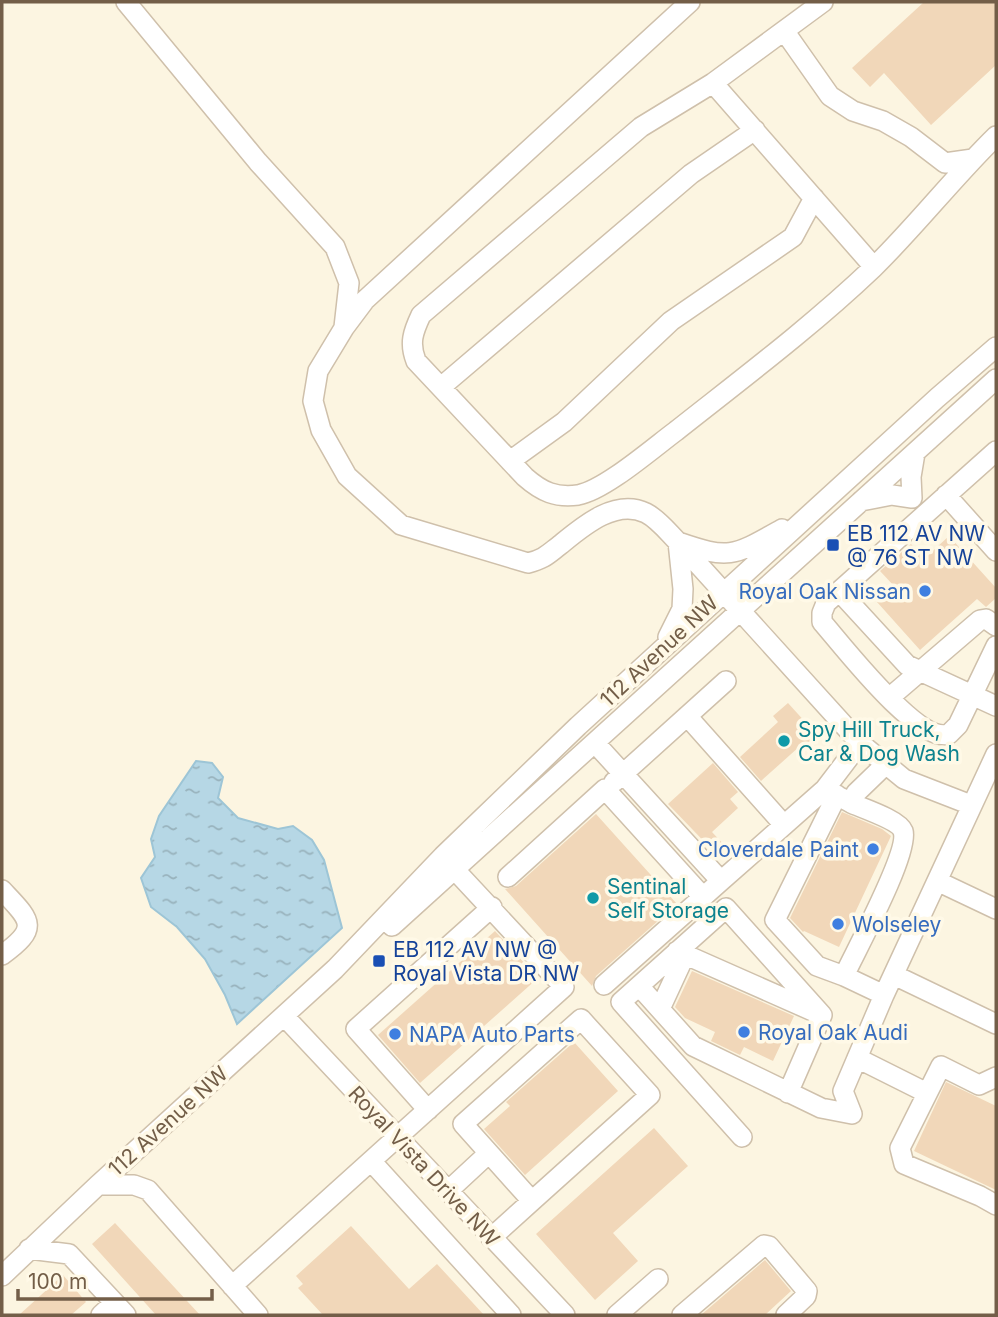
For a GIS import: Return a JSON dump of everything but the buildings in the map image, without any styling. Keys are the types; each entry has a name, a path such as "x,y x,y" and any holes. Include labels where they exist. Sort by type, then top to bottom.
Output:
{"street":[{"path":"126,2 258,162 335,247 349,283 344,328"},
{"path":"690,2 365,300 318,371 313,401 321,430 347,477 401,525 528,563 543,560 559,545 614,510 632,508 653,517 860,743 904,779 971,806"},
{"path":"823,2 713,83 641,127 421,315 413,331 411,347 416,361 540,490 558,496 581,495 603,485 665,439 802,332 874,267 996,136"},
{"path":"785,32 830,96 853,111 883,121 911,137 945,163 973,159"},
{"path":"713,83 874,267"},
{"path":"441,387 691,174 755,130"},
{"path":"510,461 564,422 671,321 793,237 814,198"},
{"name":"112 Avenue NW","path":"2,1276 29,1248 335,969 443,856 665,645 996,347"},
{"name":"112 Avenue NW","path":"335,969 398,921 996,379"},
{"path":"996,451 825,603 822,613 822,622 889,698 925,730 944,736 954,731 958,725 996,646"},
{"path":"915,453 911,477 912,498 925,514"},
{"path":"860,501 892,495 912,498"},
{"path":"946,495 996,551"},
{"path":"678,542 711,553 732,554 813,511"},
{"path":"665,645 682,609 683,589 678,542"},
{"path":"839,591 907,665 996,706"},
{"path":"889,698 980,620 986,620 996,626"},
{"path":"508,877 726,681"},
{"path":"687,716 784,825"},
{"path":"595,743 721,881"},
{"path":"860,743 838,796 775,920 817,966 884,995"},
{"path":"639,986 694,1046 821,1108 852,1114 843,1091 884,995 996,754"},
{"path":"604,985 784,825 838,796 856,793 885,765"},
{"path":"606,789 703,897"},
{"path":"838,796 893,822 904,833 898,862 844,976"},
{"path":"651,840 669,824"},
{"path":"232,1286 564,987 455,870"},
{"path":"937,881 996,909"},
{"path":"2,890 25,915 28,924 27,933 2,955"},
{"path":"428,1110 356,1029 492,907"},
{"path":"742,1137 621,1002 681,953 726,908 822,1015"},
{"path":"660,1009 681,953"},
{"path":"681,953 822,1015"},
{"path":"894,975 996,1024"},
{"path":"788,1093 822,1015"},
{"name":"Royal Vista Drive NW","path":"284,1016 565,1315"},
{"path":"491,1238 650,1095 581,1018 463,1124 532,1201"},
{"path":"857,1058 928,1093"},
{"path":"996,1077 979,1085 941,1066 900,1148 904,1164 996,1205"},
{"path":"448,1191 489,1153"},
{"path":"371,1161 511,1315"},
{"path":"98,1185 134,1185 148,1190 258,1315"},
{"path":"682,1315 764,1245 769,1246 807,1290 806,1296 786,1315"},
{"path":"29,1248 69,1254 114,1311"},
{"path":"617,1315 658,1279"}],"water":[{"path":"196,761 212,763 223,777 218,798 238,818 278,829 293,826 312,840 324,860 342,928 237,1024 205,959 177,927 151,907 141,878 155,857 151,839 159,816"}],"place":[{"name":"EB 112 AV NW @ 76 ST NW","path":"833,545"},
{"name":"Royal Oak Nissan","path":"925,591"},
{"name":"Spy Hill Truck, Car & Dog Wash","path":"784,741"},
{"name":"Cloverdale Paint","path":"873,849"},
{"name":"Sentinal Self Storage","path":"593,898"},
{"name":"Wolseley","path":"838,924"},
{"name":"EB 112 AV NW @ Royal Vista DR NW","path":"379,961"},
{"name":"Royal Oak Audi","path":"744,1032"},
{"name":"NAPA Auto Parts","path":"395,1034"}]}
